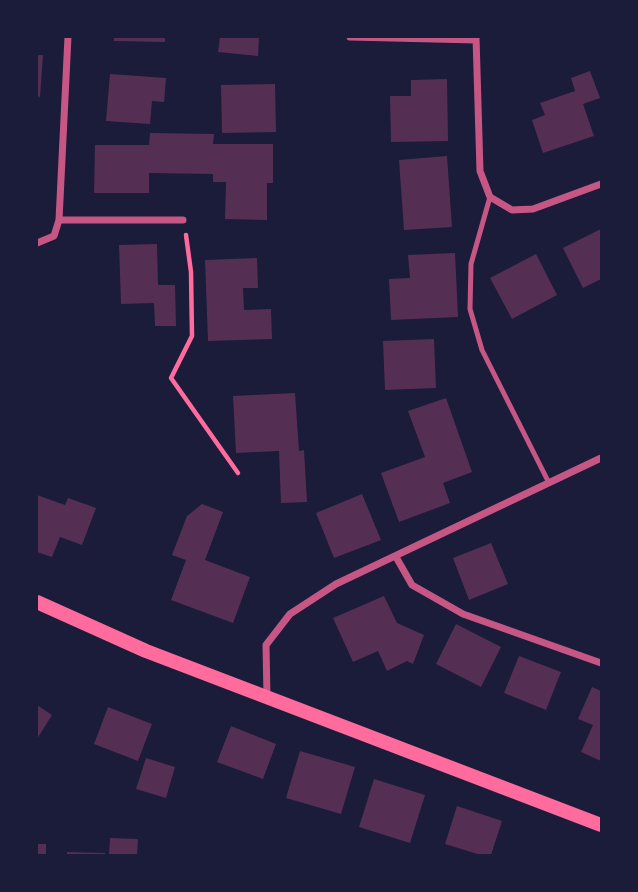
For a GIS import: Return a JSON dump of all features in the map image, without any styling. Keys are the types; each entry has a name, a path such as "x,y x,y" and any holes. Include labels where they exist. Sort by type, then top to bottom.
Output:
{"main road":[{"path":"37,602 146,651 601,825"}],"street":[{"path":"37,243 54,236 59,220 68,37"},
{"path":"350,37 476,39 480,171 491,197 512,210 533,209 601,184"},
{"path":"59,220 183,220"},
{"path":"267,696 266,645 290,614 336,584 601,458"},
{"path":"396,557 412,585 463,614 601,663"}],"lane":[{"path":"491,197 471,264 470,309 482,350 550,483"}],"path":[{"path":"183,220 191,272 191,336 171,378 238,473"}],"building":[{"path":"114,37 165,37 165,42 114,41"},
{"path":"220,37 259,37 258,56 218,52"},
{"path":"37,55 43,55 40,97 37,96"},
{"path":"590,71 600,98 583,104 594,136 543,153 532,120 545,115 540,103 575,91 571,78"},
{"path":"110,74 166,78 164,102 152,101 150,124 106,121"},
{"path":"447,79 448,141 391,142 390,96 411,96 411,80"},
{"path":"275,84 276,132 222,133 221,85"},
{"path":"150,133 214,134 213,144 273,144 273,183 267,183 267,220 225,219 226,182 213,182 213,174 149,173 149,193 94,193 95,145 149,145"},
{"path":"447,156 452,227 404,230 399,160"},
{"path":"601,229 601,279 583,288 563,248"},
{"path":"157,244 158,285 175,285 176,326 155,326 154,303 121,304 119,245"},
{"path":"455,253 458,317 391,320 389,279 410,278 408,255"},
{"path":"536,254 557,295 512,319 490,278"},
{"path":"257,258 258,288 243,288 244,310 271,309 272,339 208,341 205,260"},
{"path":"434,339 436,388 385,390 383,341"},
{"path":"295,393 299,451 304,450 307,502 281,503 279,451 236,453 233,396"},
{"path":"446,398 472,472 443,483 450,503 399,522 381,473 425,457 408,411"},
{"path":"362,494 381,540 334,558 316,513"},
{"path":"37,495 65,505 68,498 96,508 82,545 60,537 52,557 37,552"},
{"path":"202,504 223,512 205,560 250,577 233,623 171,600 186,560 172,555 187,516"},
{"path":"491,543 508,584 469,600 453,558"},
{"path":"384,596 397,623 424,635 413,664 407,661 387,671 378,651 353,662 333,618"},
{"path":"456,624 501,647 481,687 436,664"},
{"path":"519,656 561,672 546,710 504,693"},
{"path":"592,687 601,691 601,761 581,752 593,725 578,719"},
{"path":"37,705 52,715 37,739"},
{"path":"108,707 152,724 138,761 94,744"},
{"path":"231,726 276,744 263,779 217,762"},
{"path":"300,751 355,767 341,814 286,798"},
{"path":"146,758 175,767 166,798 136,789"},
{"path":"374,779 425,795 410,843 359,827"},
{"path":"457,806 502,821 491,855 481,855 445,844"},
{"path":"110,838 138,839 137,855 109,855"},
{"path":"37,844 46,844 46,855 37,855"},
{"path":"67,852 105,853 105,855 67,855"}]}
